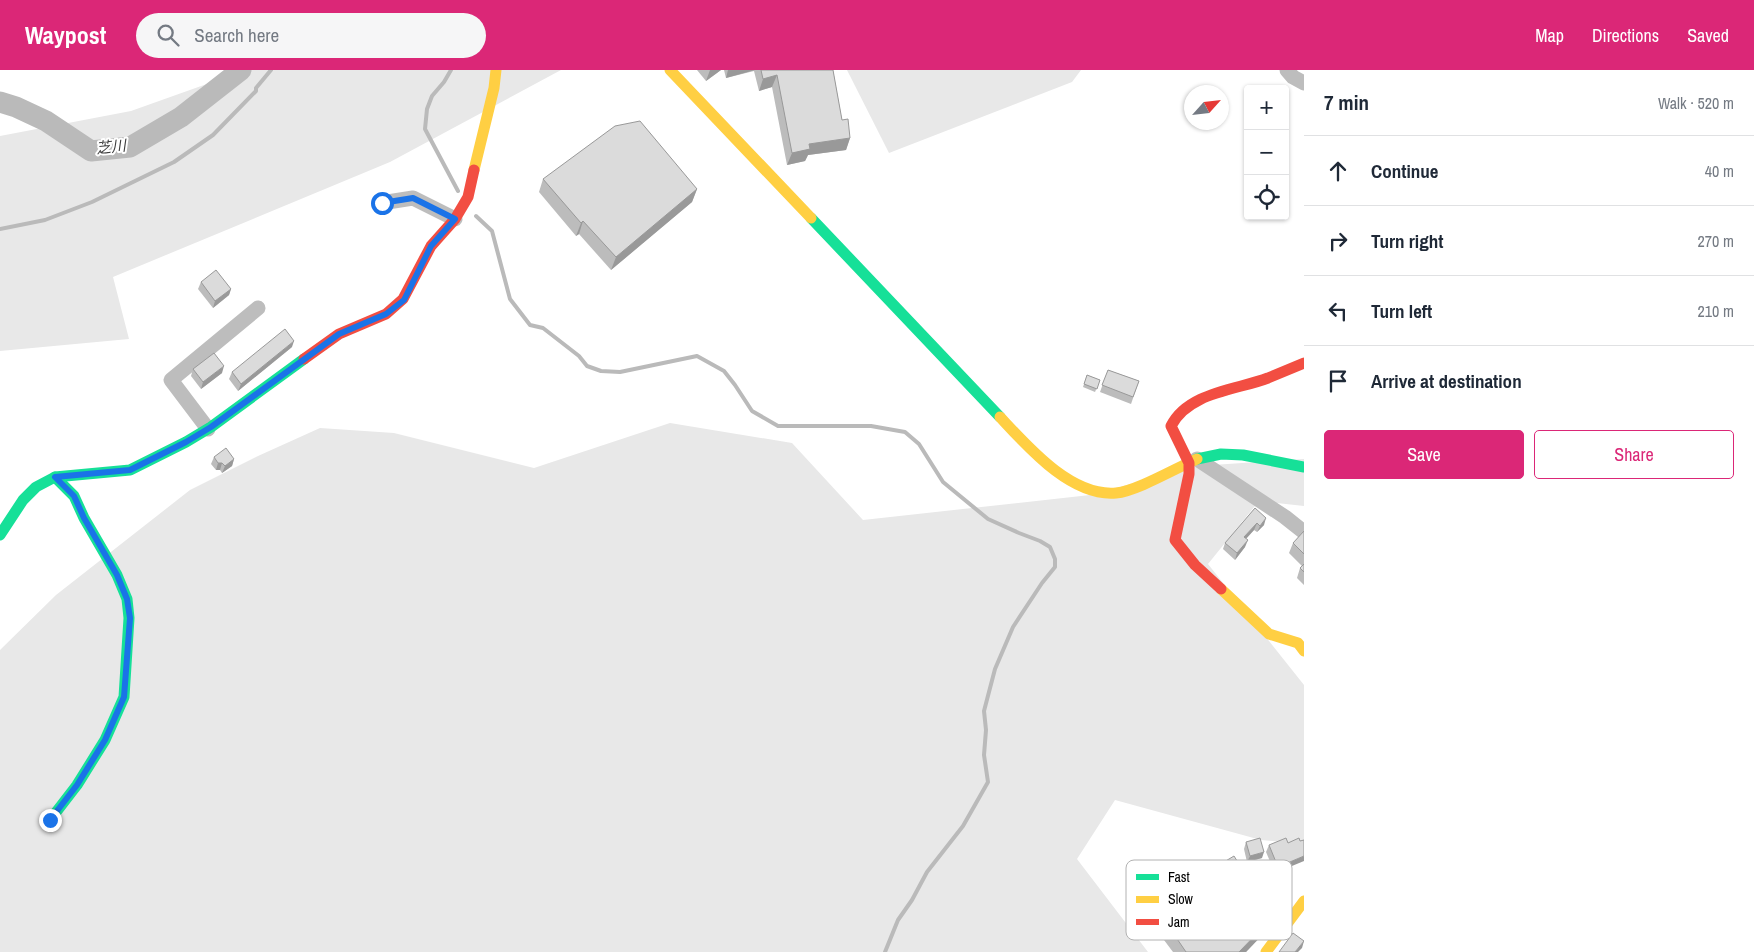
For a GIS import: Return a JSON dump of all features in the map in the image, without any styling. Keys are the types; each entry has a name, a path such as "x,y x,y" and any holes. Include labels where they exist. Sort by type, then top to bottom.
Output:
{"street":[{"path":"0,535 23,500 36,488 55,477 130,470 186,442 208,429 339,334 386,314 404,300 431,246 455,219 468,197 494,88 496,70"},
{"path":"670,70 956,368 1032,452 1056,471 1098,492 1116,493 1131,489 1193,461 1221,454 1243,455 1304,467"},
{"path":"1287,70 1304,83"},
{"path":"382,203 413,198 455,219"},
{"path":"208,429 171,380 258,308"},
{"path":"1304,363 1268,378 1197,401 1182,409 1172,419 1171,426 1193,461 1285,517 1304,532"},
{"path":"1193,461 1174,540 1196,565 1269,634 1298,643 1304,651"},
{"path":"50,820 77,785 105,740 124,697 130,618 127,599 117,575 84,518 74,496 55,477"},
{"path":"1292,917 1304,901"},
{"path":"1266,952 1275,940"}],"shaded area":[{"path":"246,70 561,70 390,162 113,277 129,339 0,351 0,136 131,111"},
{"path":"847,70 1081,70 1072,82 889,153"},
{"path":"670,423 792,443 863,520 1090,495 1198,466 1304,459 1304,506 1259,501 1208,564 1304,685 1304,844 1261,840 1115,800 1077,859 1126,923 1126,940 1139,940 1148,952 0,952 0,650 56,595 190,490 320,428 394,433 534,468"}],"building":[{"path":"761,70 833,70 842,120 848,119 850,138 809,144 810,149 792,153 777,75 763,79"},
{"path":"640,121 697,189 616,257 583,221 581,223 543,179 615,126"},
{"path":"216,270 231,289 215,301 201,282"},
{"path":"285,329 294,341 241,384 232,372"},
{"path":"214,353 224,366 203,382 193,369"},
{"path":"1108,370 1139,381 1133,397 1102,385"},
{"path":"1087,375 1100,380 1097,389 1084,384"},
{"path":"226,448 234,459 225,466 222,463 218,463 214,457"},
{"path":"1255,508 1266,518 1260,526 1257,523 1244,537 1248,540 1237,553 1225,543"},
{"path":"1304,531 1304,554 1293,543"},
{"path":"1304,564 1304,572 1300,568"},
{"path":"1260,838 1264,852 1250,856 1246,842"},
{"path":"1286,838 1288,843 1299,838 1300,841 1304,840 1304,856 1292,861 1275,860 1269,845"},
{"path":"1234,856 1236,860 1227,860"},
{"path":"1293,933 1304,941 1295,952 1279,952 1288,940 1292,940"},
{"path":"1178,940 1251,940 1239,952 1186,952"}],"waterway":[{"name":"芝川","path":"0,102 46,121 91,151 130,147 181,117 241,70"},
{"path":"0,229 45,220 92,202 174,162 213,135 256,91 256,88 271,70"},
{"path":"451,70 432,96 427,109 425,129 458,191"},
{"path":"476,216 492,231 510,299 530,325 543,328 579,356 587,366 601,371 620,372 697,356 724,371 752,411 778,426 871,426 905,432 919,444 943,482 988,519 1050,547 1055,559 1055,567 1013,627 995,669 984,711 986,730 984,755 988,782 963,826 927,872 912,900 898,920 885,952"}],"traffic: fast":[{"path":"811,218 1000,417"},
{"path":"0,535 23,500 36,487 55,477 130,470 186,442 211,427 304,359"},
{"path":"1197,459 1221,454 1243,455 1304,467"},
{"path":"50,820 77,785 105,740 124,697 129,618 127,599 117,575 84,518 74,496 55,477"}],"traffic: slow":[{"path":"474,170 494,88 496,70"},
{"path":"670,70 811,218"},
{"path":"1000,417 1052,468 1067,479 1099,492 1116,493 1135,488 1197,459"},
{"path":"1221,589 1269,634 1298,643 1304,651"},
{"path":"1292,917 1304,901"},
{"path":"1266,952 1275,940"}],"traffic: jam":[{"path":"304,359 339,334 386,314 403,299 431,246 455,219 468,197 474,170"},
{"path":"1221,589 1195,565 1175,540 1189,474 1189,463 1171,426 1179,415 1201,399 1268,378 1304,363"}],"route":[{"path":"50,820 77,785 105,740 124,697 130,618 127,599 117,575 84,518 74,496 55,477 130,470 186,442 211,427 339,334 386,314 404,300 431,246 455,219 413,198 382,203"}]}
